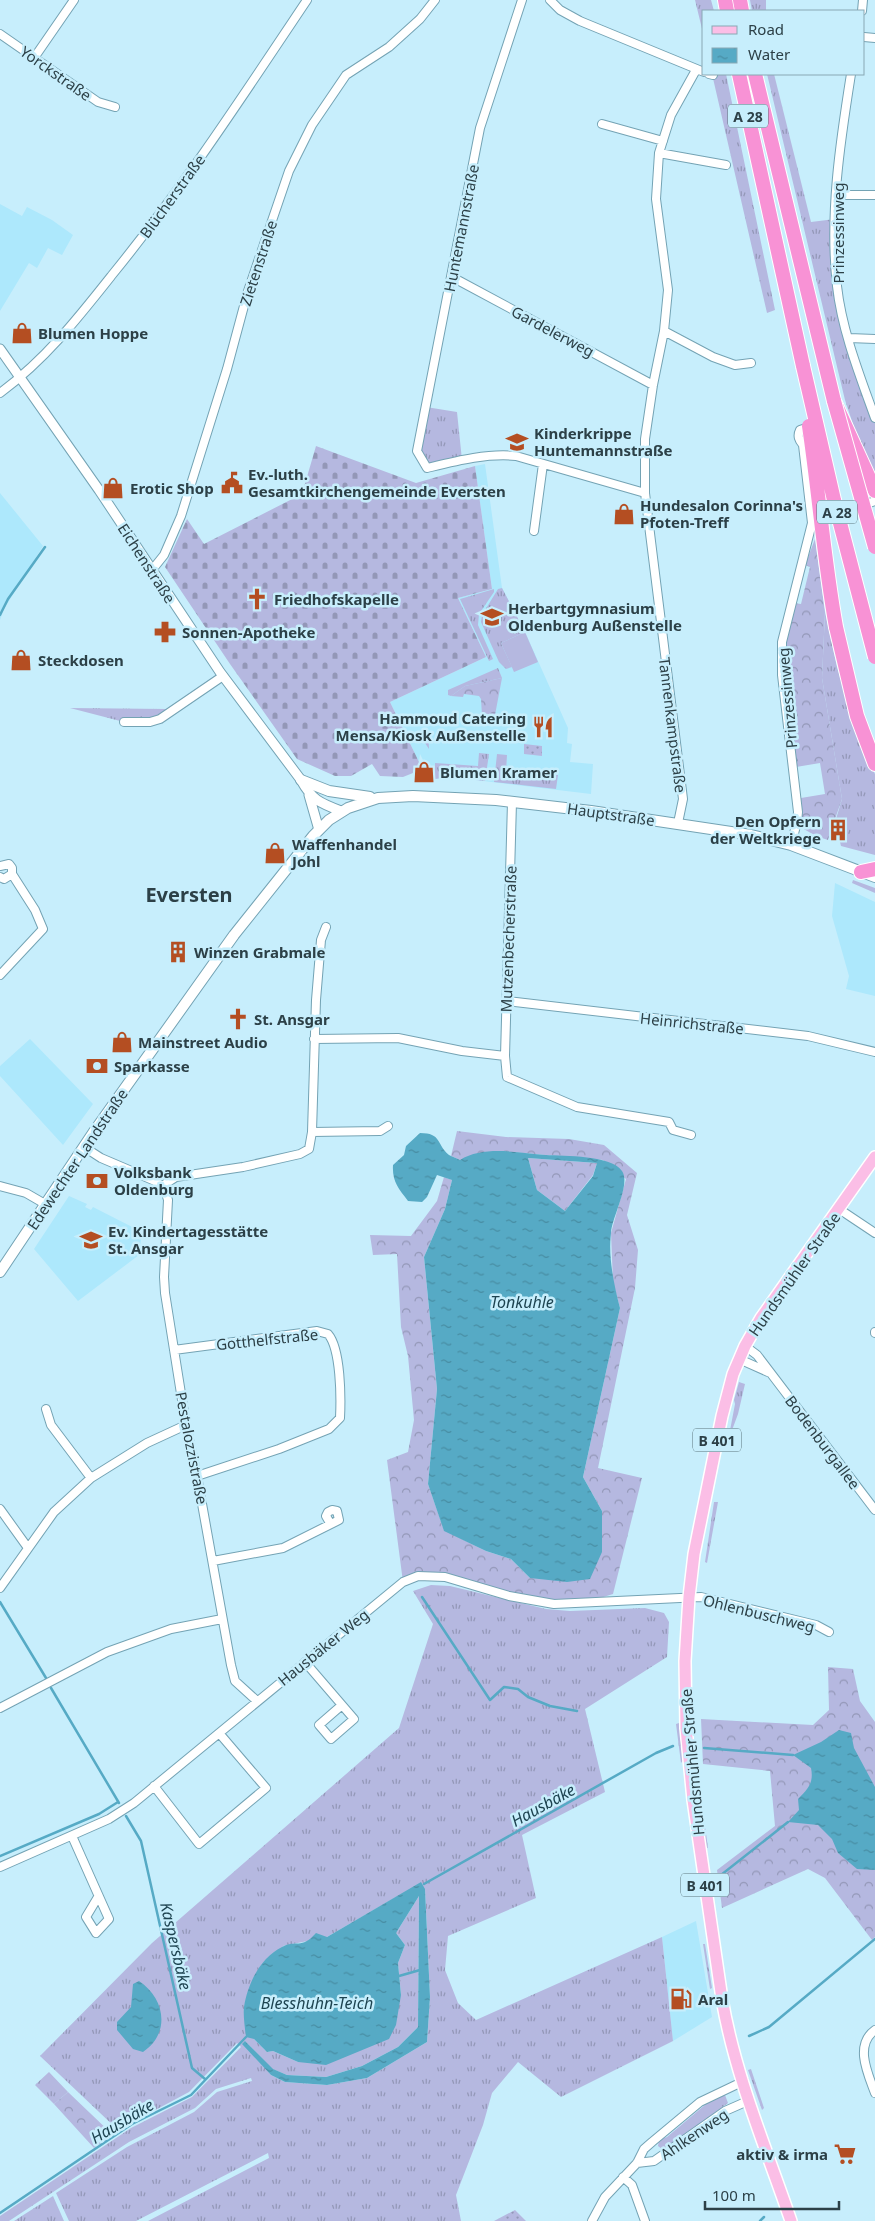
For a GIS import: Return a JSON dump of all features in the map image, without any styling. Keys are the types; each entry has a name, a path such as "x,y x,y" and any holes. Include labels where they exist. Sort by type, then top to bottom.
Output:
{"highway":[{"name":"A 28","path":"740,75 791,313 834,500 875,657"},
{"name":"A 28","path":"755,75 834,401 875,547"},
{"path":"803,366 806,408 818,486 828,582 836,627 856,716 875,764"},
{"path":"834,401 875,492"},
{"path":"860,872 875,869"}],"main road":[{"path":"301,780 334,792 378,798"},
{"path":"334,792 341,811"},
{"name":"Hauptstraße","path":"341,811 378,798 413,796 512,802 733,831 791,845 875,877"},
{"name":"Edewechter Landstraße","path":"0,1272 84,1147 234,936 319,830 341,811"},
{"name":"Hundsmühler Straße","path":"791,2221 750,2100 724,2010 692,1791 685,1704 689,1597 694,1554 716,1442 731,1380 744,1346 761,1318 875,1157"}],"street":[{"path":"34,58 74,0"},
{"name":"Blücherstraße","path":"0,393 20,378 65,335 154,224 229,117 307,0"},
{"name":"Zietenstraße","path":"152,570 164,555 181,516 227,369 248,291 289,171 312,125 346,75 389,47 420,19 436,0"},
{"name":"Huntemannstraße","path":"522,0 480,128 417,451 427,468 462,460 505,455 543,464"},
{"path":"550,0 560,10 580,21 700,71"},
{"name":"Yorckstraße","path":"0,34 98,102 115,108"},
{"name":"Tannenkampstraße","path":"678,823 682,799 644,493 645,439 664,330 668,290 656,199 659,153 671,115 700,71"},
{"name":"Prinzessinweg","path":"852,75 842,132 836,195 835,248 837,287 849,338 875,418"},
{"path":"602,124 663,141"},
{"path":"659,153 726,165"},
{"path":"836,195 875,195"},
{"name":"Gardelerweg","path":"452,277 653,385"},
{"path":"664,330 712,357 735,365 750,363"},
{"path":"849,338 875,339"},
{"name":"Eichenstraße","path":"0,349 108,503 222,676 301,780 309,795 319,830"},
{"name":"Prinzessinweg","path":"791,845 798,812 782,675 782,642 812,523 803,445"},
{"path":"534,532 543,464 644,493"},
{"path":"812,523 875,502"},
{"path":"124,722 150,722 160,719 222,676"},
{"path":"309,795 319,802 341,811"},
{"name":"Mutzenbecherstraße","path":"512,802 505,1056 507,1077 577,1107 669,1122 673,1130 691,1134"},
{"path":"0,866 9,864 12,868 12,874 35,910 43,929 0,976"},
{"path":"0,877 4,879 12,874"},
{"path":"84,1147 100,1158 162,1186 176,1177 243,1167 300,1154 309,1149 312,1132 314,1039 321,940 326,926"},
{"name":"Heinrichstraße","path":"507,1001 810,1036 875,1052"},
{"path":"314,1039 398,1038 468,1052 505,1056"},
{"path":"312,1132 384,1129"},
{"path":"0,1186 26,1193 45,1204"},
{"name":"Pestalozzistraße","path":"162,1186 168,1200 164,1276 186,1426 235,1681 257,1701"},
{"path":"838,1209 875,1233"},
{"name":"Gotthelfstraße","path":"174,1350 317,1331 328,1334 335,1346 341,1403 340,1418 329,1429 197,1476"},
{"name":"Bodenburgallee","path":"744,1346 756,1355 874,1506"},
{"name":"Bodenburgallee","path":"739,1359 770,1373"},
{"path":"46,1409 51,1425 91,1478"},
{"path":"0,1588 54,1512 91,1478 147,1443 186,1426"},
{"path":"0,1509 28,1548"},
{"path":"213,1562 283,1548 330,1523"},
{"name":"Hausbäker Weg","path":"0,1867 109,1819 134,1803 403,1582 418,1576 445,1576 509,1596 554,1604 689,1597"},
{"name":"Ohlenbuschweg","path":"689,1597 701,1597 778,1615 816,1625 829,1632"},
{"path":"0,1708 116,1648 171,1630 222,1619"},
{"path":"305,1662 342,1705 354,1719 331,1739 319,1725 342,1705"},
{"path":"154,1786 199,1844 266,1788 219,1733"},
{"path":"72,1836 98,1897"},
{"path":"875,2030 865,2043 864,2057 875,2093"},
{"name":"Ahlkenweg","path":"592,2221 605,2197 637,2163 644,2148 700,2102 744,2081"},
{"name":"Ahlkenweg","path":"637,2163 654,2161 725,2111 750,2100"},
{"path":"623,2177 632,2185 645,2221"}],"shaded area":[{"path":"0,204 22,216 27,207 52,220 73,235 62,255 48,248 37,268 29,263 0,311"},
{"name":"Herbartgymnasium Oldenburg Außenstelle","path":"485,464 502,588 525,632 568,728 567,743 572,744 570,762 593,764 591,794 448,777 431,780 431,773 420,754 419,762 390,702 486,657 458,598 492,589 475,466"},
{"path":"0,493 43,546 4,609 0,620"},
{"path":"835,883 875,902 875,996 846,989 849,976 832,916"},
{"path":"30,1039 93,1104 63,1145 0,1076 0,1066"},
{"name":"Ev. Kindertagesstätte St. Ansgar","path":"69,1196 87,1204 85,1207 91,1210 93,1207 142,1232 139,1255 78,1301 34,1249"},
{"path":"696,1921 712,2017 673,2041 662,1937"}],"green space":[{"path":"695,0 711,0 714,10 702,10 702,29"},
{"path":"750,0 766,0 766,10 752,10"},
{"path":"712,75 726,75 775,310 767,313"},
{"path":"767,75 774,75 811,222 835,219 837,287 875,418 875,491 845,400"},
{"path":"426,407 457,412 462,460 427,468 423,461 420,446"},
{"path":"316,446 416,483 475,466 492,589 458,598 486,657 390,702 419,762 418,771 403,777 380,776 372,764 351,776 335,776 297,759 165,567 187,519 204,544 302,494"},
{"path":"815,539 825,612 822,678 842,799 835,819 839,821 833,838 829,837 828,840 802,828 801,798 825,794 820,763 796,767 783,661 784,642 794,603 801,604 810,567 805,565"},
{"path":"502,588 525,632 501,643 512,667 506,669 499,662 481,622 482,615 498,589"},
{"path":"494,589 494,592 479,614 478,625 493,659 489,661 460,599"},
{"path":"825,612 837,667 851,714 861,746 875,774 875,855 841,846 839,838 844,834 845,827 836,819 842,799 822,678"},
{"path":"525,632 538,662 514,672 501,643"},
{"path":"498,668 502,678 465,686 451,696 448,695 448,690"},
{"path":"220,672 223,676 160,719 124,722 70,708 167,709"},
{"path":"502,678 495,715 490,720 482,716 481,699 479,696 464,694 463,697 451,696 465,686"},
{"path":"422,730 428,731 429,749 425,743"},
{"path":"524,744 542,746 542,756 524,754"},
{"path":"479,753 489,754 485,781 448,777 435,779 435,763 478,766"},
{"path":"497,754 507,755 506,771 558,775 556,789 494,782"},
{"path":"853,880 875,888 875,893 852,883"},
{"path":"457,1131 506,1137 569,1139 604,1145 637,1173 627,1215 638,1250 635,1288 598,1468 642,1478 613,1594 584,1603 554,1604 431,1575 403,1582 387,1460 408,1452 414,1420 408,1356 401,1327 397,1254 373,1255 370,1235 411,1236 437,1201 444,1177 452,1180 445,1209 424,1257 437,1389 428,1484 444,1530 486,1551 511,1559 530,1578 602,1511 583,1477 620,1308 613,1282 611,1233 626,1179 603,1160 498,1151 460,1160 451,1156"},
{"path":"528,1158 597,1163 593,1175 565,1211 537,1190"},
{"path":"739,1382 745,1384 738,1414 728,1441 735,1404 734,1400"},
{"path":"714,1502 718,1502 707,1563 705,1562"},
{"path":"431,1585 450,1586 546,1609 570,1611 645,1608 664,1613 669,1622 667,1657 585,1709 605,1792 522,1835 536,1898 448,1936 445,1970 458,2003 476,2020 662,1937 673,2041 561,2097 518,2062 492,2093 483,2125 456,2195 461,2221 148,2221 269,2158 268,2153 136,2221 69,2221 56,2193 127,2147 194,2112 217,2092 252,2081 251,2078 216,2089 195,2108 129,2142 9,2221 0,2221 0,2216 131,2128 192,2097 241,2047 237,2043 189,2092 118,2130 40,2056 152,1943 399,1728 433,1624 413,1591","holes":["425,1889 430,1997 427,2042 367,2078 327,2085 285,2082 271,2075 245,2041 272,2069 287,2075 326,2077 362,2066 398,2047 418,2027 419,1896 396,1933 405,1945 398,1963 401,1995 298,2062 273,2051 267,2052 254,2039 283,1946 327,1937 396,1897"]},
{"path":"828,1667 853,1669 860,1701 875,1722 875,1937 872,1940 825,1878 808,1869 722,1908 717,1870 775,1826 770,1771 703,1764 701,1719 813,1725 829,1710"},
{"path":"679,1723 684,1759 681,1763 676,1724"},
{"path":"701,1796 708,1848 705,1847 699,1799"},
{"path":"703,1944 705,1944 712,1988 710,1989"},
{"path":"751,2069 764,2108 762,2110 748,2070"},
{"path":"49,2072 68,2092 54,2104 35,2085"},
{"path":"68,2092 113,2135 94,2148 54,2104"},
{"path":"725,2095 728,2103 667,2148 663,2150 658,2146 659,2140 667,2137 706,2102"},
{"path":"53,2196 64,2221 14,2221"},
{"path":"515,2210 526,2221 494,2221"}],"water":[{"name":"Tonkuhle","path":"420,1133 427,1133 438,1140 449,1155 460,1160 469,1155 502,1151 598,1159 617,1166 622,1171 624,1177 623,1192 612,1226 610,1242 612,1271 620,1308 583,1477 602,1511 602,1552 590,1579 567,1582 530,1578 511,1559 486,1551 444,1531 428,1484 437,1389 424,1257 445,1209 452,1180 437,1175 427,1197 422,1202 408,1201 396,1184 393,1171 393,1165 404,1155 406,1146","holes":["528,1158 597,1163 593,1176 565,1211 537,1190"]},
{"path":"839,1730 851,1733 854,1748 875,1787 875,1870 857,1869 838,1853 832,1839 818,1825 788,1822 799,1810 798,1799 807,1789 812,1778 811,1768 793,1755 821,1742"},
{"name":"Blesshuhn-Teich","path":"421,1882 425,1889 430,1997 427,2042 367,2078 327,2085 285,2082 271,2075 242,2044 245,2041 273,2069 287,2075 326,2077 362,2066 398,2047 418,2027 419,1896 396,1933 405,1945 398,1963 401,1995 396,2025 389,2039 326,2065 298,2062 273,2051 267,2052 254,2039 246,2037 244,2011 246,1998 256,1972 261,1964 274,1952 287,1945 302,1943 316,1933 327,1937"},
{"path":"139,1981 155,1997 161,2016 161,2026 158,2035 143,2052 133,2049 117,2030 117,2022 131,2007 133,1984"}],"waterway":[{"path":"0,615 8,599 45,547"},
{"path":"422,1597 490,1700 504,1687 518,1689 528,1697 550,1706 577,1711"},
{"path":"0,1602 46,1678"},
{"path":"51,1688 119,1803"},
{"name":"Hausbäke","path":"424,1884 656,1753 673,1746"},
{"name":"Hausbäke","path":"704,1748 793,1755"},
{"path":"0,1856 99,1814 118,1802"},
{"name":"Kaspersbäke","path":"126,1816 141,1841 192,2068 205,2079"},
{"path":"721,1875 788,1822"},
{"path":"749,2036 769,2027 875,1939"},
{"path":"399,1976 420,1970"},
{"name":"Hausbäke","path":"0,2213 132,2124 191,2095 246,2037"},
{"path":"760,2221 764,2217"}],"place":[{"name":"Blumen Hoppe","path":"22,333"},
{"name":"Kinderkrippe Huntemannstraße","path":"517,442"},
{"name":"Ev.-luth. Gesamtkirchengemeinde Eversten","path":"232,483"},
{"name":"Erotic Shop","path":"113,488"},
{"name":"Hundesalon Corinna's Pfoten-Treff","path":"624,514"},
{"name":"Friedhofskapelle","path":"257,599"},
{"name":"Herbartgymnasium Oldenburg Außenstelle","path":"492,617"},
{"name":"Sonnen-Apotheke","path":"165,632"},
{"name":"Steckdosen","path":"21,660"},
{"name":"Hammoud Catering Mensa/Kiosk Außenstelle","path":"543,727"},
{"name":"Blumen Kramer","path":"424,772"},
{"name":"Den Opfern der Weltkriege","path":"838,830"},
{"name":"Waffenhandel Johl","path":"275,853"},
{"name":"Winzen Grabmale","path":"178,952"},
{"name":"St. Ansgar","path":"238,1019"},
{"name":"Mainstreet Audio","path":"122,1042"},
{"name":"Sparkasse","path":"97,1066"},
{"name":"Volksbank Oldenburg","path":"97,1181"},
{"name":"Ev. Kindertagesstätte St. Ansgar","path":"91,1240"},
{"name":"Aral","path":"681,1999"},
{"name":"aktiv & irma","path":"845,2154"}],"district":[{"name":"Eversten","path":"189,894"}]}
